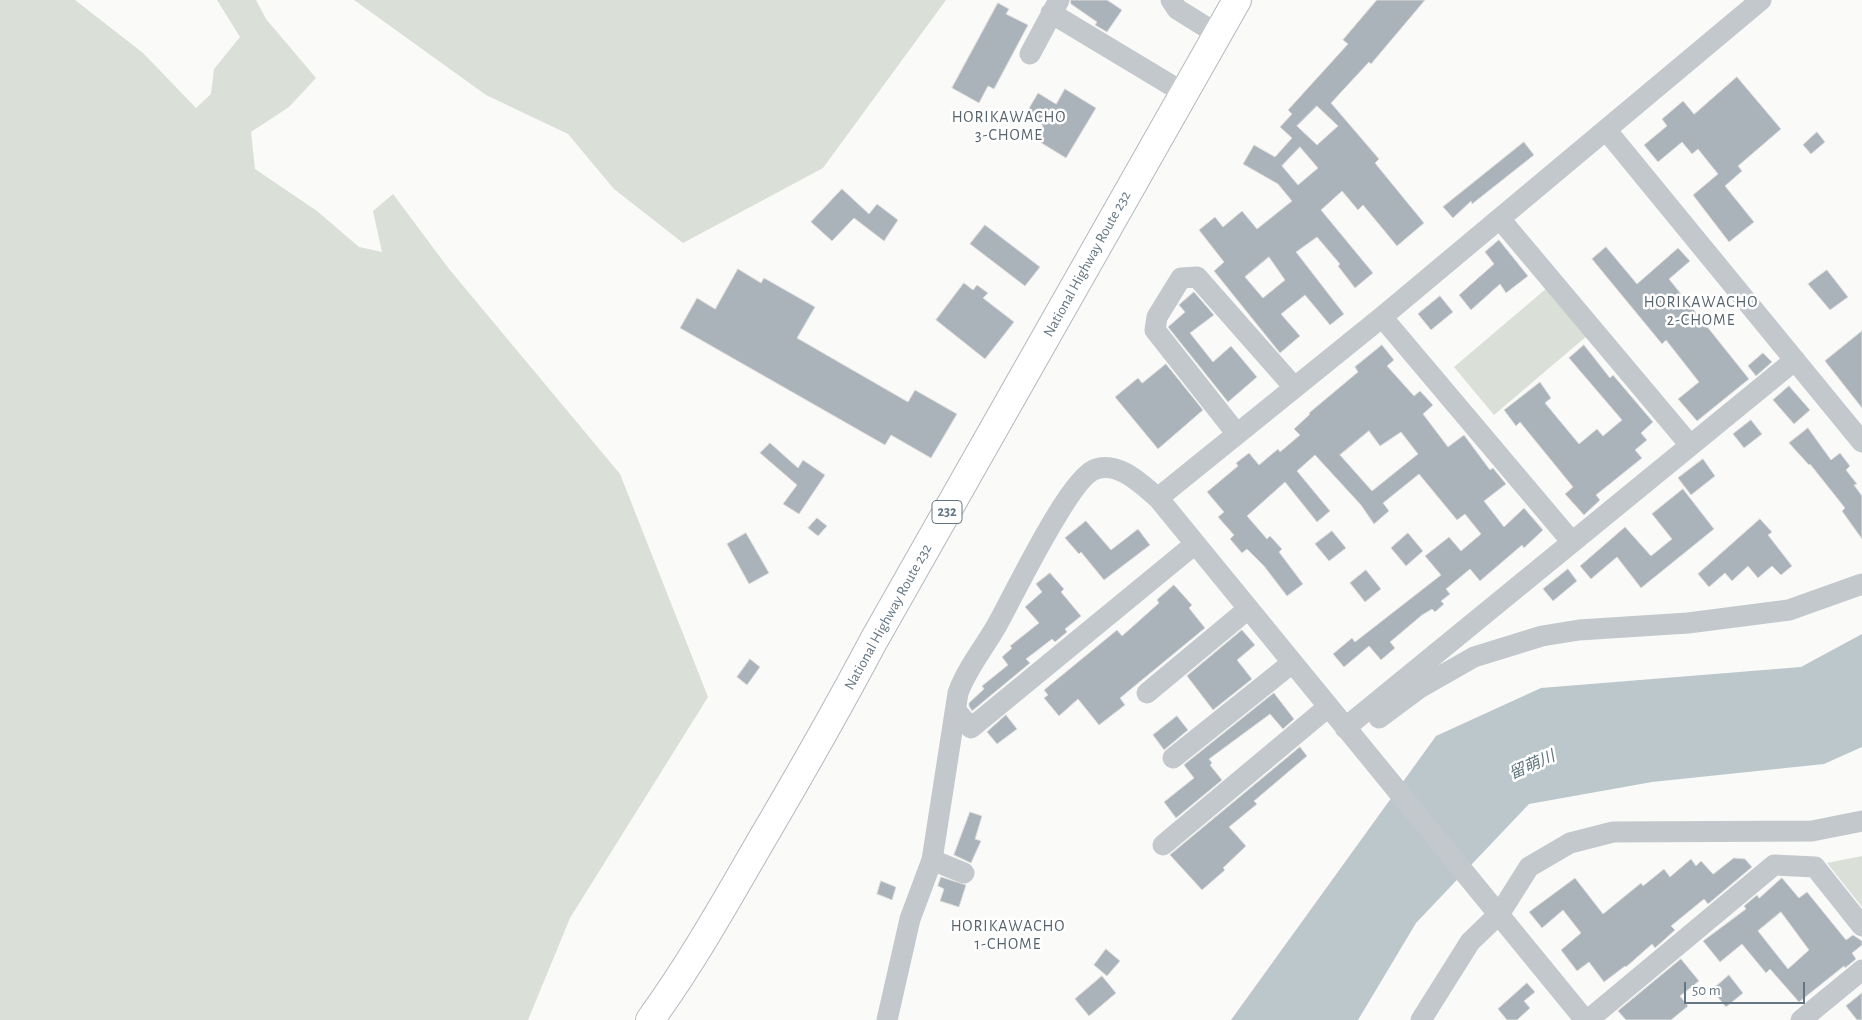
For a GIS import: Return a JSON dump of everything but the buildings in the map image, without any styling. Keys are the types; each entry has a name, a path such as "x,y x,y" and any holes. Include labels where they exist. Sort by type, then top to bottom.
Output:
{"highway":[{"name":"National Highway Route 232","path":"650,1020 674,987 716,920 1237,0"}],"street":[{"path":"1171,0 1177,9 1217,34"},
{"path":"1158,498 1382,317 1607,131 1761,0"},
{"path":"1030,54 1055,7 1184,93"},
{"path":"1607,131 1862,442"},
{"path":"1500,219 1690,446"},
{"path":"1237,434 1155,330 1157,317 1181,278 1197,277 1294,387"},
{"path":"1382,317 1572,542"},
{"path":"1353,738 1572,542 1794,360"},
{"path":"887,1020 910,919 932,860 958,694 964,676 996,627 1053,522 1073,490 1093,469 1105,467 1132,476 1158,498 1353,738 1587,1020 1774,865 1815,867 1862,926"},
{"path":"956,711 970,728 1195,544"},
{"path":"1353,738 1418,689 1474,656 1542,636 1579,630 1688,623 1789,610 1862,584"},
{"path":"1147,693 1248,609"},
{"path":"1173,758 1292,663"},
{"path":"1163,845 1328,707"},
{"path":"1421,1020 1470,942 1529,867 1570,843 1613,832 1812,831 1862,821"},
{"path":"932,860 964,873"},
{"path":"1801,1020 1862,970"}],"shaded area":[{"path":"0,0 75,0 143,53 196,108 211,94 214,69 240,37 217,0 256,0 266,19 316,78 289,107 251,132 255,169 317,211 359,247 382,252 373,211 393,194 449,269 620,474 708,697 570,918 528,1020 0,1020"},
{"path":"354,0 946,0 823,168 683,243 614,189 568,134 486,95"},
{"path":"1547,288 1588,335 1494,415 1454,367"},
{"path":"1862,856 1862,907 1827,863"}],"water":[{"name":"留萌川","path":"1862,634 1862,747 1824,764 1652,782 1529,804 1416,923 1358,1020 1231,1020 1436,736 1541,688 1801,667"}],"district":[{"name":"HORIKAWACHO 3-CHOME","path":"1009,126"},
{"name":"HORIKAWACHO 2-CHOME","path":"1701,311"},
{"name":"HORIKAWACHO 1-CHOME","path":"1008,935"}]}
